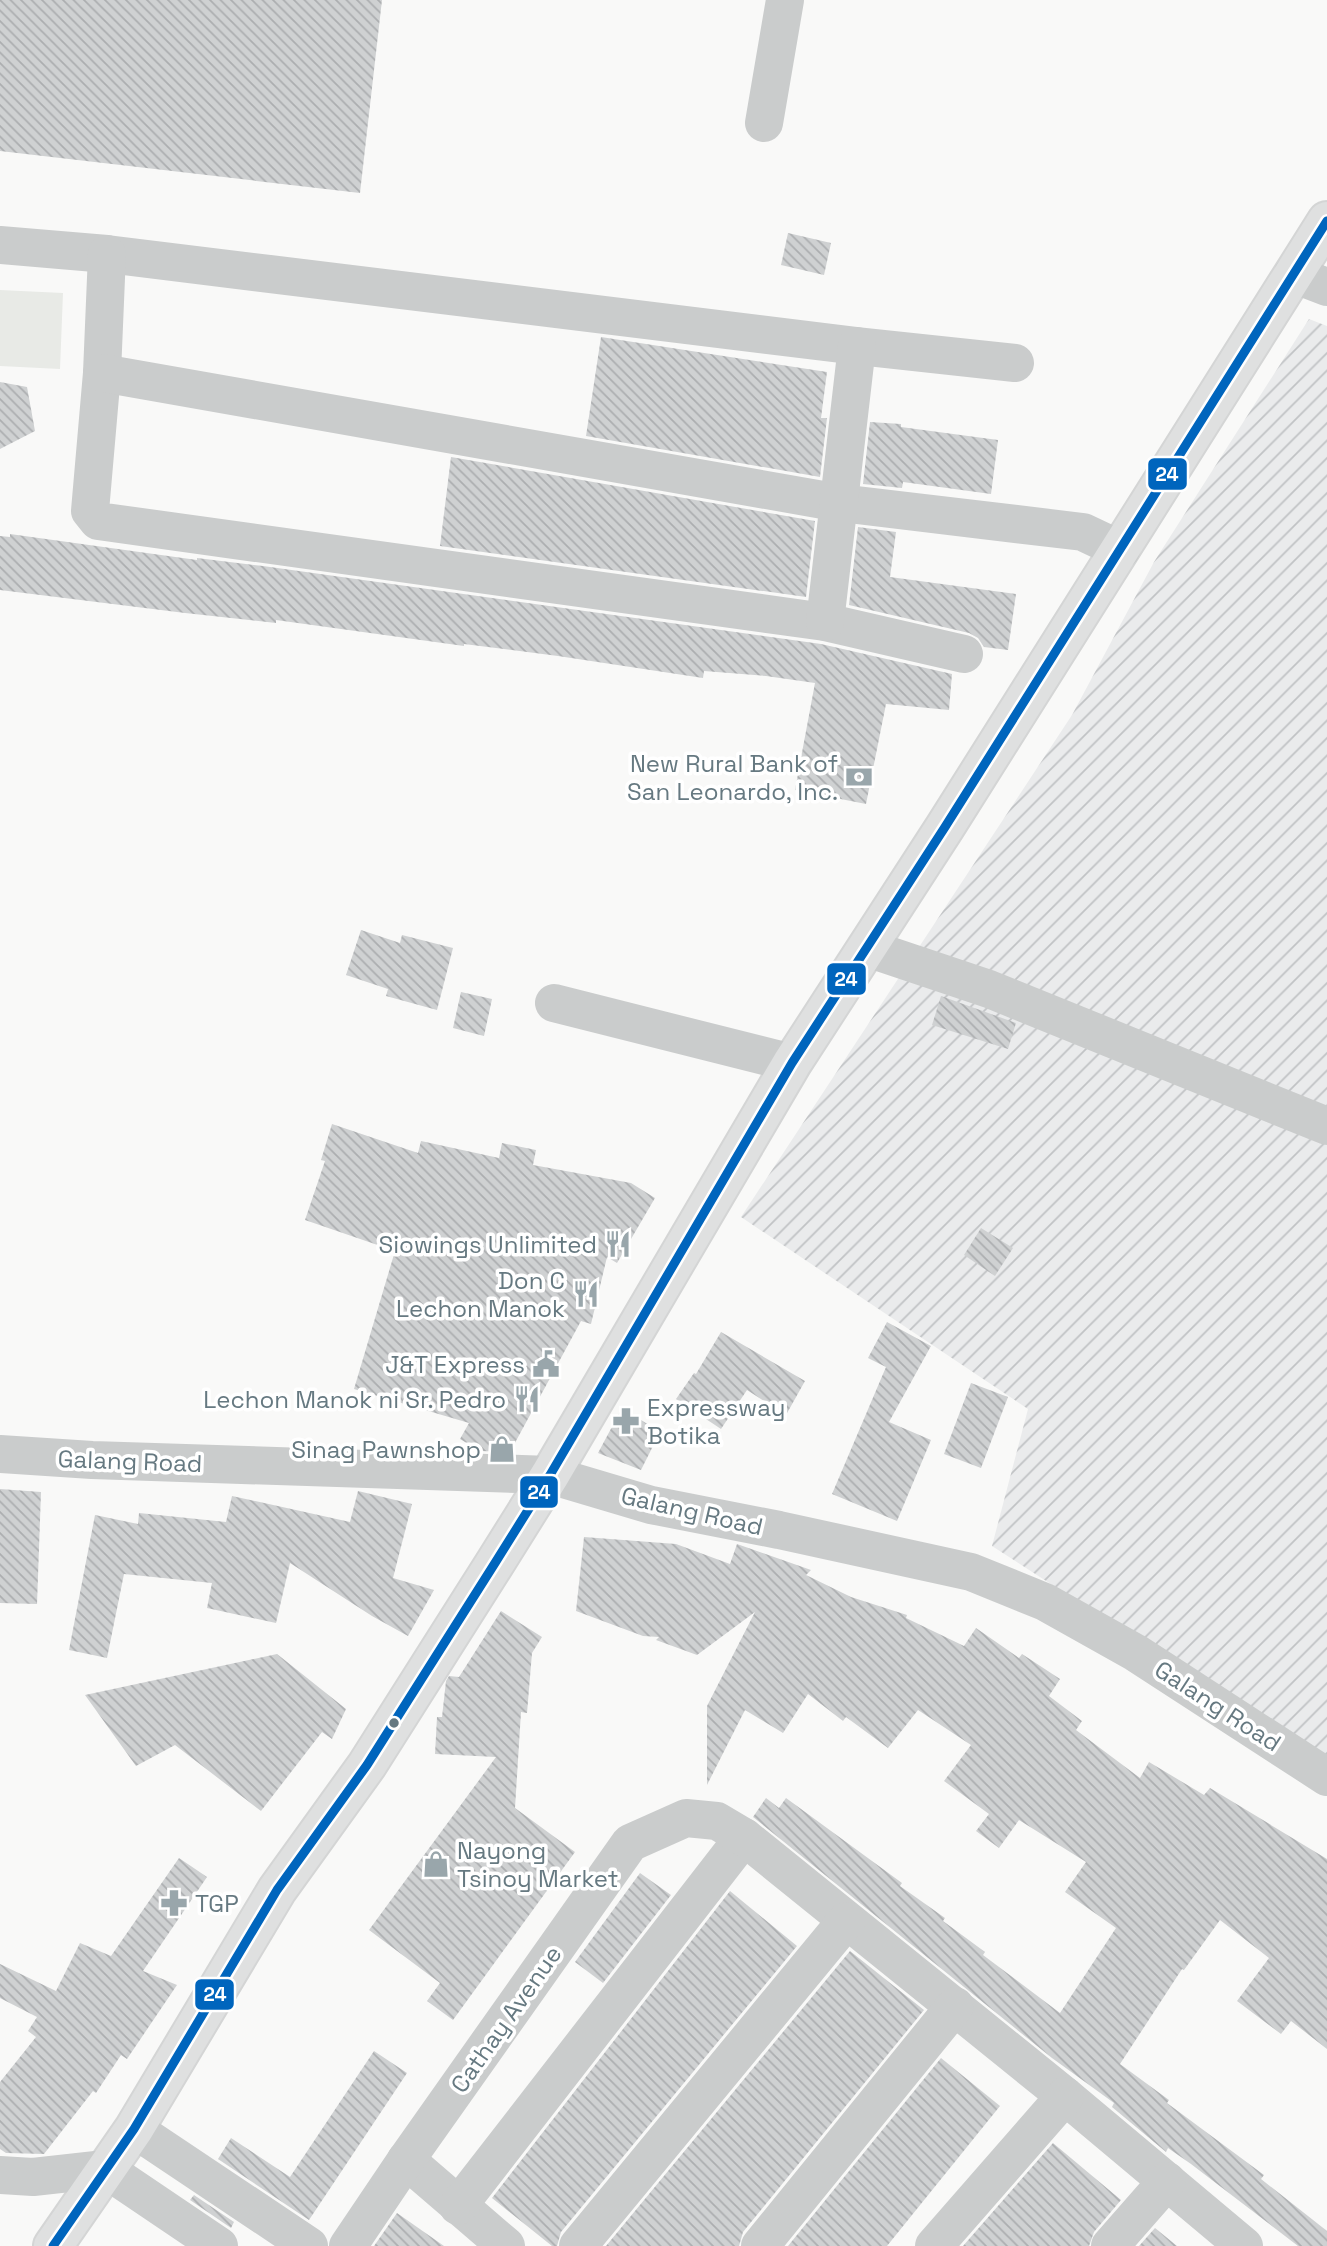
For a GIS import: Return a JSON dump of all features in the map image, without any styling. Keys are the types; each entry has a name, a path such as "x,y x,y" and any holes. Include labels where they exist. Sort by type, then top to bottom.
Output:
{"main road":[{"path":"52,2246 134,2129 277,1890 367,1765 550,1475 792,1063 1121,550 1310,280 1327,221"}],"street":[{"path":"764,122 785,0"},
{"path":"0,245 107,254 1016,363"},
{"path":"107,254 102,373 90,511 98,521 825,622 964,654"},
{"path":"825,622 857,346"},
{"path":"102,373 840,503 1083,532 1121,550"},
{"path":"867,948 989,989 1327,1126"},
{"path":"554,1003 792,1063"},
{"name":"Galang Road","path":"0,1454 147,1462 550,1475 651,1505 971,1572 1045,1602 1136,1653 1327,1777"},
{"name":"Cathay Avenue","path":"348,2246 630,1843 686,1818 717,1821 744,1837"},
{"path":"458,2206 744,1837 955,2006 1244,2246"},
{"path":"578,2246 846,1921"},
{"path":"760,2246 955,2006"},
{"path":"934,2246 1065,2096"},
{"path":"134,2129 309,2246"},
{"path":"406,2160 506,2246"},
{"path":"0,2175 33,2177 105,2169 219,2246"},
{"path":"1110,2246 1167,2181"}],"shaded area":[{"path":"0,290 63,293 60,369 0,366"},
{"path":"1309,319 1327,326 1327,1763 992,1546 1028,1409 741,1217 1072,715 1154,562"}],"building":[{"path":"0,0 382,0 360,193 0,151"},
{"path":"788,233 831,243 824,275 781,265"},
{"path":"601,337 827,372 821,418 827,418 820,477 586,436"},
{"path":"0,382 27,387 35,431 0,449"},
{"path":"870,422 901,424 901,427 998,440 991,494 903,482 902,488 863,484"},
{"path":"451,457 815,521 806,597 440,546"},
{"path":"858,527 896,532 890,577 1016,594 1008,650 984,647 978,638 969,633 849,605"},
{"path":"10,534 197,560 263,566 821,644 952,674 949,710 886,704 866,804 795,790 815,683 704,671 703,678 558,656 276,620 276,623 0,590 0,536 10,537"},
{"path":"361,930 400,943 402,935 453,948 437,1010 386,996 388,989 346,975"},
{"path":"461,992 492,999 484,1036 453,1028"},
{"path":"941,996 1016,1023 1008,1049 932,1025"},
{"path":"332,1124 418,1153 421,1141 499,1158 502,1143 536,1150 533,1165 631,1183 655,1198 617,1263 607,1257 591,1324 581,1321 510,1452 480,1451 460,1439 469,1423 354,1389 395,1251 305,1220 325,1161 321,1160"},
{"path":"981,1228 1013,1248 995,1276 964,1255"},
{"path":"887,1322 931,1346 889,1422 931,1440 897,1521 832,1494 886,1367 868,1358"},
{"path":"721,1332 805,1381 786,1415 747,1390 721,1429 676,1399 694,1373 696,1374"},
{"path":"971,1383 1008,1397 981,1468 944,1454"},
{"path":"622,1408 660,1432 641,1470 598,1453"},
{"path":"0,1489 41,1492 37,1604 0,1603"},
{"path":"358,1491 412,1504 393,1578 434,1590 408,1636 290,1563 276,1623 207,1608 212,1583 124,1574 107,1658 69,1650 95,1515 138,1524 139,1513 226,1522 232,1496 350,1522"},
{"path":"584,1537 676,1544 730,1564 737,1544 811,1570 806,1575 851,1597 907,1615 906,1618 964,1646 976,1628 1019,1658 1022,1654 1060,1679 1049,1696 1082,1721 1076,1730 1140,1778 1149,1762 1204,1795 1210,1788 1327,1859 1327,2049 1291,2021 1281,2034 1237,2001 1269,1958 1220,1920 1184,1970 1182,1969 1120,2064 1169,2100 1167,2103 1264,2175 1261,2179 1327,2231 1327,2246 1298,2246 1191,2164 1168,2148 1166,2152 1112,2107 1114,2103 1052,2058 753,1817 766,1798 779,1808 786,1798 902,1883 900,1886 945,1918 943,1921 985,1952 983,1955 1060,2013 1116,1928 1065,1892 1086,1862 1019,1820 999,1848 976,1831 989,1814 944,1781 971,1745 918,1710 888,1748 846,1717 843,1721 808,1694 783,1733 745,1710 707,1785 707,1706 755,1612 697,1655 656,1640 659,1637 643,1636 576,1611"},
{"path":"501,1611 542,1637 532,1653 527,1713 521,1712 515,1808 575,1852 453,2020 427,2001 440,1983 369,1930 496,1757 435,1754 437,1717 442,1717 446,1681 449,1676 459,1677"},
{"path":"277,1654 346,1709 332,1739 322,1732 261,1811 175,1745 136,1766 85,1695"},
{"path":"179,1858 207,1877 143,1971 177,1985 127,2059 121,2055 96,2093 93,2091 44,2154 6,2153 0,2149 0,2082 36,2037 28,2031 37,2017 0,1998 0,1964 56,1991 80,1943 111,1956"},
{"path":"640,1873 671,1895 603,1983 575,1962"},
{"path":"730,1891 797,1946 561,2232 557,2246 552,2246 492,2198"},
{"path":"850,1951 924,2010 743,2232 739,2246 606,2246"},
{"path":"374,2051 407,2073 309,2220 218,2159 231,2138 290,2177"},
{"path":"941,2058 1000,2106 887,2246 788,2246"},
{"path":"1053,2143 1121,2200 1094,2232 1089,2246 963,2246"},
{"path":"194,2195 234,2222 231,2228 190,2200"},
{"path":"397,2213 444,2246 374,2246"},
{"path":"1155,2228 1177,2246 1139,2246"}],"transit line":[{"name":"24","path":"53,2246 134,2129 277,1890 367,1765 495,1563 550,1475 792,1063 945,827 1327,221"}],"place":[{"name":"New Rural Bank of San Leonardo, Inc.","path":"859,777"},
{"name":"Siowings Unlimited","path":"618,1244"},
{"name":"Don C Lechon Manok","path":"586,1294"},
{"name":"J&T Express","path":"546,1364"},
{"name":"Lechon Manok ni Sr. Pedro","path":"527,1399"},
{"name":"Expressway Botika","path":"626,1421"},
{"name":"Sinag Pawnshop","path":"502,1449"},
{"name":"Nayong Tsinoy Market","path":"436,1864"},
{"name":"TGP","path":"174,1903"}]}
